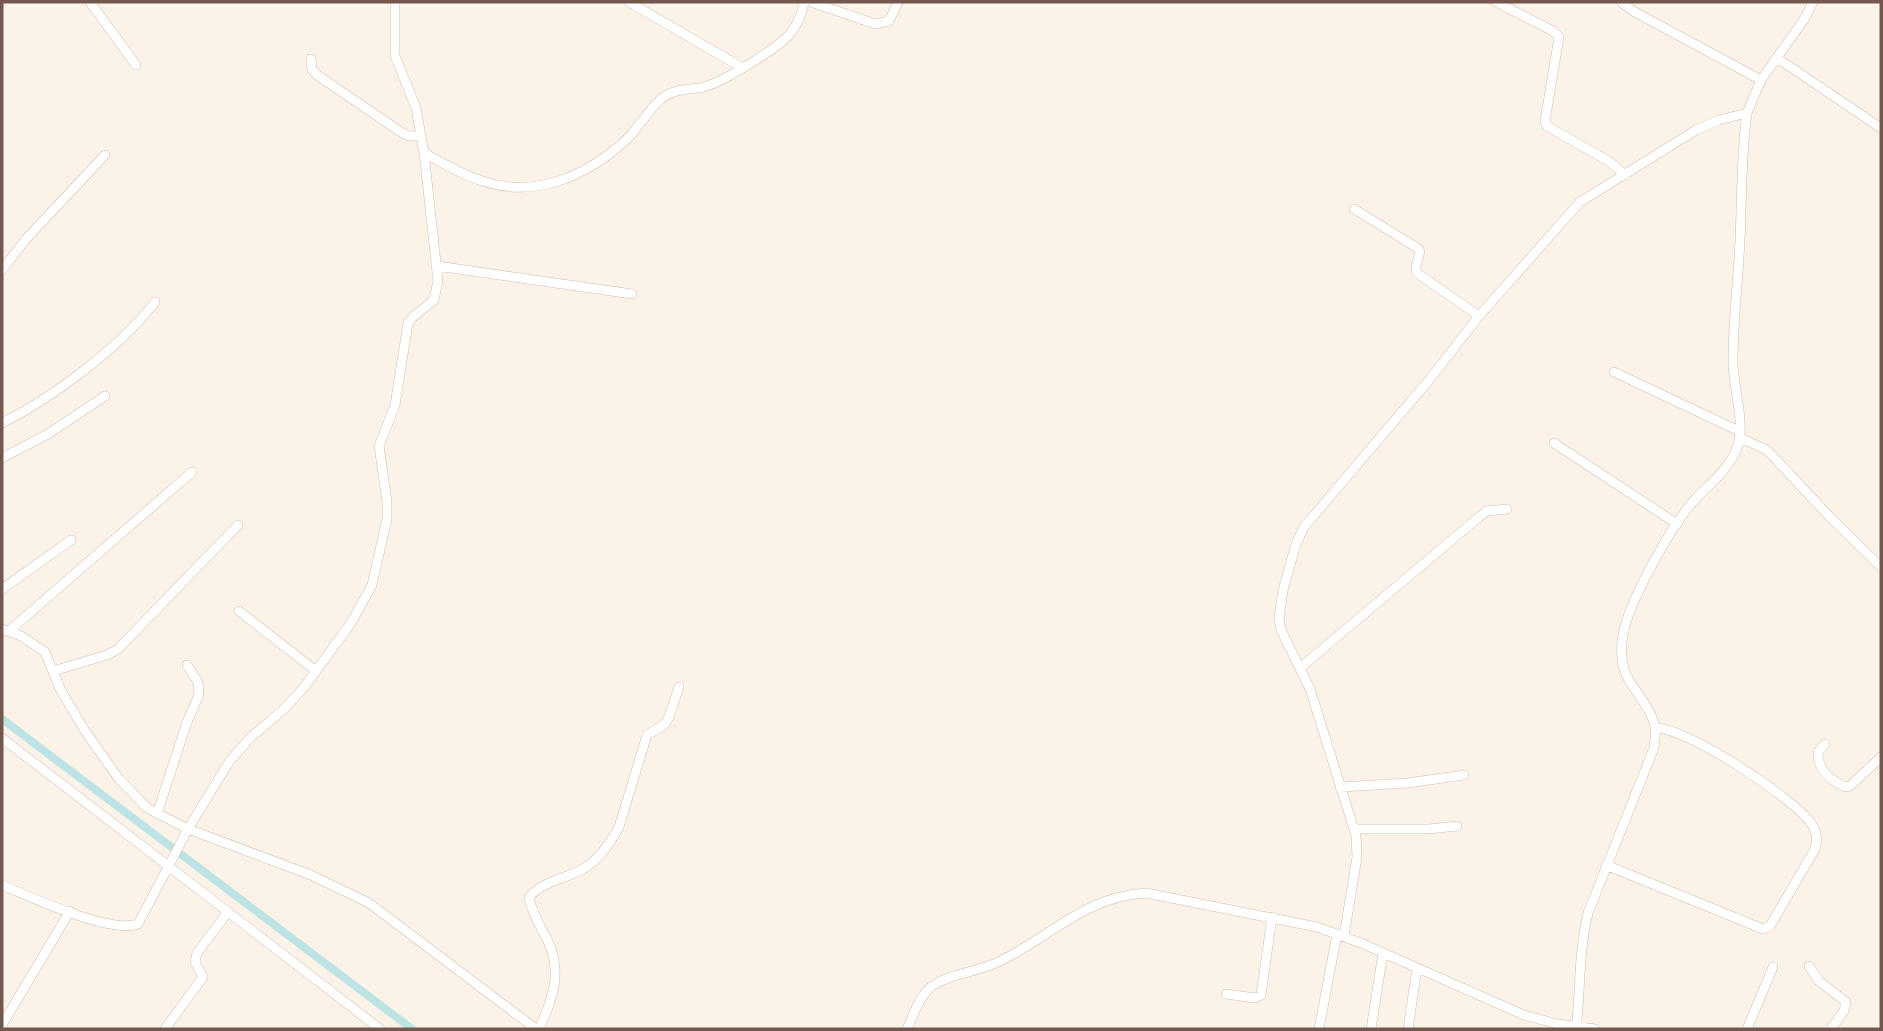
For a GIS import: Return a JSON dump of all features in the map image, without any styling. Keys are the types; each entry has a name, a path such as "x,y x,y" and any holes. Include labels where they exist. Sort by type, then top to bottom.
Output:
{"street":[{"path":"90,2 136,65"},
{"path":"2,885 106,924 130,927 138,924 188,829 233,757 250,738 284,709 316,671 351,622 372,585 386,530 388,509 379,446 395,405 406,330 414,316 434,300 438,281 421,136 411,90 395,56 395,2"},
{"path":"629,2 741,67"},
{"path":"424,153 468,176 513,187 551,185 585,172 627,139 669,93 707,86 789,35 800,16 804,2"},
{"path":"811,2 876,24 889,21 898,2"},
{"path":"1496,2 1553,31 1559,37 1545,121 1547,126 1610,162 1625,175"},
{"path":"1621,2 1761,80"},
{"path":"1576,1028 1582,939 1588,914 1654,748 1655,728 1650,714 1623,668 1622,639 1631,607 1677,524 1728,465 1735,453 1740,435 1733,364 1747,113 1761,80 1813,2"},
{"path":"1777,58 1881,128"},
{"path":"311,60 312,69 317,75 401,132 409,136 421,136"},
{"path":"1319,1029 1358,849 1318,712 1300,668 1285,641 1279,618 1285,580 1296,544 1304,527 1430,379 1479,316 1580,202 1696,130 1719,120 1747,113"},
{"path":"2,270 26,239 105,155"},
{"path":"1354,209 1419,249 1420,254 1415,265 1417,273 1479,316"},
{"path":"437,267 632,294"},
{"path":"2,423 60,388 88,367 146,314 155,302"},
{"path":"1614,372 1767,450 1829,516 1879,561"},
{"path":"2,458 48,434 105,396"},
{"path":"1554,443 1677,524"},
{"path":"192,472 6,630 22,636 45,652 70,707 119,779 137,799 157,814 188,829 311,875 369,903 538,1029 554,994 556,971 549,943 531,909 529,898 537,891 585,868 611,840 619,827 647,735 664,725 679,687"},
{"path":"1300,668 1479,517 1487,511 1507,509"},
{"path":"53,671 107,655 118,649 238,525"},
{"path":"2,589 71,540"},
{"path":"239,611 316,671"},
{"path":"157,814 180,741 199,695 198,682 187,665"},
{"path":"1606,864 1763,929 1770,926 1815,849 1817,837 1812,824 1780,795 1751,774 1689,738 1669,729 1655,728"},
{"path":"2,738 380,1029"},
{"path":"1825,744 1818,752 1818,762 1823,771 1845,787 1850,786 1881,757"},
{"path":"1340,787 1408,783 1464,775"},
{"path":"1354,829 1429,829 1457,826"},
{"path":"907,1029 925,994 934,984 994,964 1079,912 1118,897 1146,893 1272,917 1340,935 1524,1014 1557,1024 1595,1029"},
{"path":"2,1025 71,911"},
{"path":"165,1029 203,976 195,962 197,953 228,914"},
{"path":"1226,994 1255,998 1261,995 1272,917"},
{"path":"1371,1029 1383,953"},
{"path":"1810,966 1819,981 1846,1002 1844,1011 1832,1029"},
{"path":"1747,1029 1773,967"},
{"path":"1408,1029 1417,968"}],"waterway":[{"path":"2,719 412,1029"}]}
